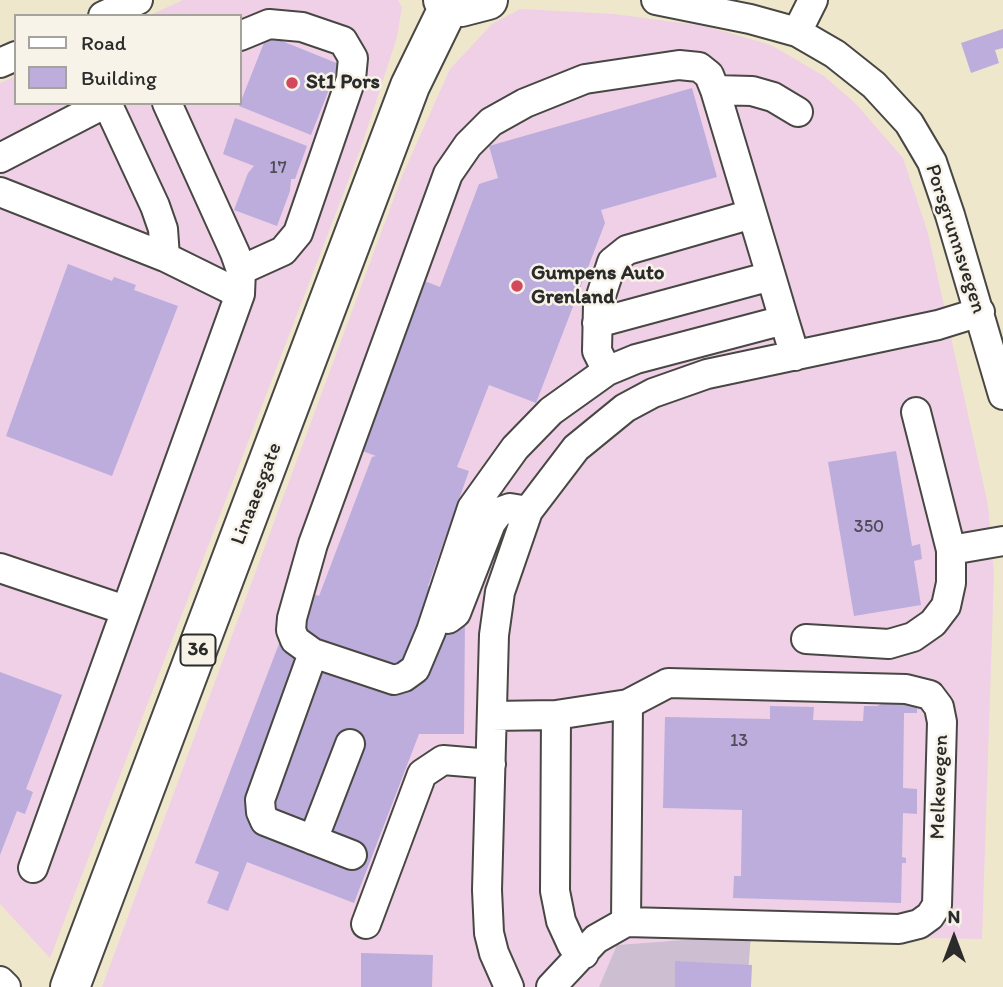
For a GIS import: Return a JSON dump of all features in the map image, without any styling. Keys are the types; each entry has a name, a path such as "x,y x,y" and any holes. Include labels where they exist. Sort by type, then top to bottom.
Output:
{"highway":[{"name":"36","path":"447,2 476,5 488,0"},
{"name":"Linaaesgate","path":"70,987 410,86 447,2"}],"street":[{"name":"Porsgrunnsvegen","path":"656,0 750,19 797,32 835,54 874,85 909,124 932,162 1003,395"},
{"path":"797,32 813,0"},
{"path":"33,868 241,282 283,251 298,233 351,79 353,58 344,41 302,27 269,24 242,35"},
{"path":"784,320 636,359 607,371 551,411 515,448 472,508 431,631 415,669 394,680 313,653 296,640 291,630 313,544 448,174 468,145 502,116 584,79 679,65 699,67 709,75 715,90 795,356"},
{"path":"715,90 752,91 773,97 798,112"},
{"path":"0,158 102,105"},
{"path":"107,105 155,206 163,229 164,257"},
{"path":"168,105 241,282"},
{"path":"0,192 164,257 241,282"},
{"path":"607,371 597,351 597,323 598,305 606,273 612,262 627,250 752,214"},
{"path":"597,323 771,276"},
{"path":"509,987 494,953 489,933 487,890 494,635 500,592 528,511 576,448 625,408 681,380 938,325 979,312"},
{"path":"730,334 740,367"},
{"path":"806,639 889,644 913,637 933,623 946,606 951,583 951,550 916,412"},
{"path":"431,631 456,614 491,523 499,512 510,508 528,511"},
{"path":"951,550 1003,541"},
{"path":"0,568 125,610"},
{"path":"313,653 260,800 261,812 265,821 352,855"},
{"name":"Melkevegen","path":"492,716 556,715 628,704 668,683 906,689 930,695 939,707 942,722 937,905 930,916 919,924 900,929 626,922"},
{"path":"551,987 596,939 626,922 628,704"},
{"path":"556,715 555,891 561,921 572,945 584,954"},
{"path":"313,840 350,744"},
{"path":"366,924 422,774 443,760 491,764"},
{"path":"0,981 6,987"}],"shaded area":[{"path":"183,0 398,0 402,7 397,37 362,145 50,958 0,904 0,83 14,77 14,105 242,105 242,14 152,14"},
{"path":"520,9 614,14 705,26 771,45 824,76 856,104 903,158 928,233 988,505 994,574 982,939 751,935 618,945 599,987 102,987 402,176 450,69 492,24"},
{"path":"751,935 747,987 599,987 617,945"}],"building":[{"path":"1003,29 1003,48 995,50 999,63 971,73 961,43"},
{"path":"267,35 339,64 311,135 239,106 242,105 242,98"},
{"path":"692,88 717,177 601,210 605,223 536,403 489,385 457,467 469,471 428,586 470,603 465,618 464,734 419,734 354,903 247,862 228,911 207,903 219,872 195,863 300,589 319,596 372,457 376,456 357,449 422,280 440,287 479,184 498,178 489,146"},
{"path":"235,118 307,146 295,179 291,179 290,191 277,226 234,210 248,173 254,166 223,154"},
{"path":"68,264 112,281 114,277 136,285 134,290 178,306 112,476 6,436"},
{"path":"896,451 912,546 920,544 922,559 914,561 921,605 854,616 828,462"},
{"path":"0,672 62,695 26,789 33,792 25,814 17,811 0,855"},
{"path":"888,701 917,702 917,713 904,713 903,788 917,789 917,814 903,813 902,857 906,858 906,863 902,863 901,903 733,898 734,876 741,876 742,810 663,808 665,717 770,719 770,706 814,707 813,720 863,721 864,706 877,706"},
{"path":"361,953 433,955 432,987 361,987"},
{"path":"675,961 752,965 751,987 675,987"}],"place":[{"name":"St1 Pors","path":"292,83"},
{"name":"Gumpens Auto Grenland","path":"517,286"}]}
